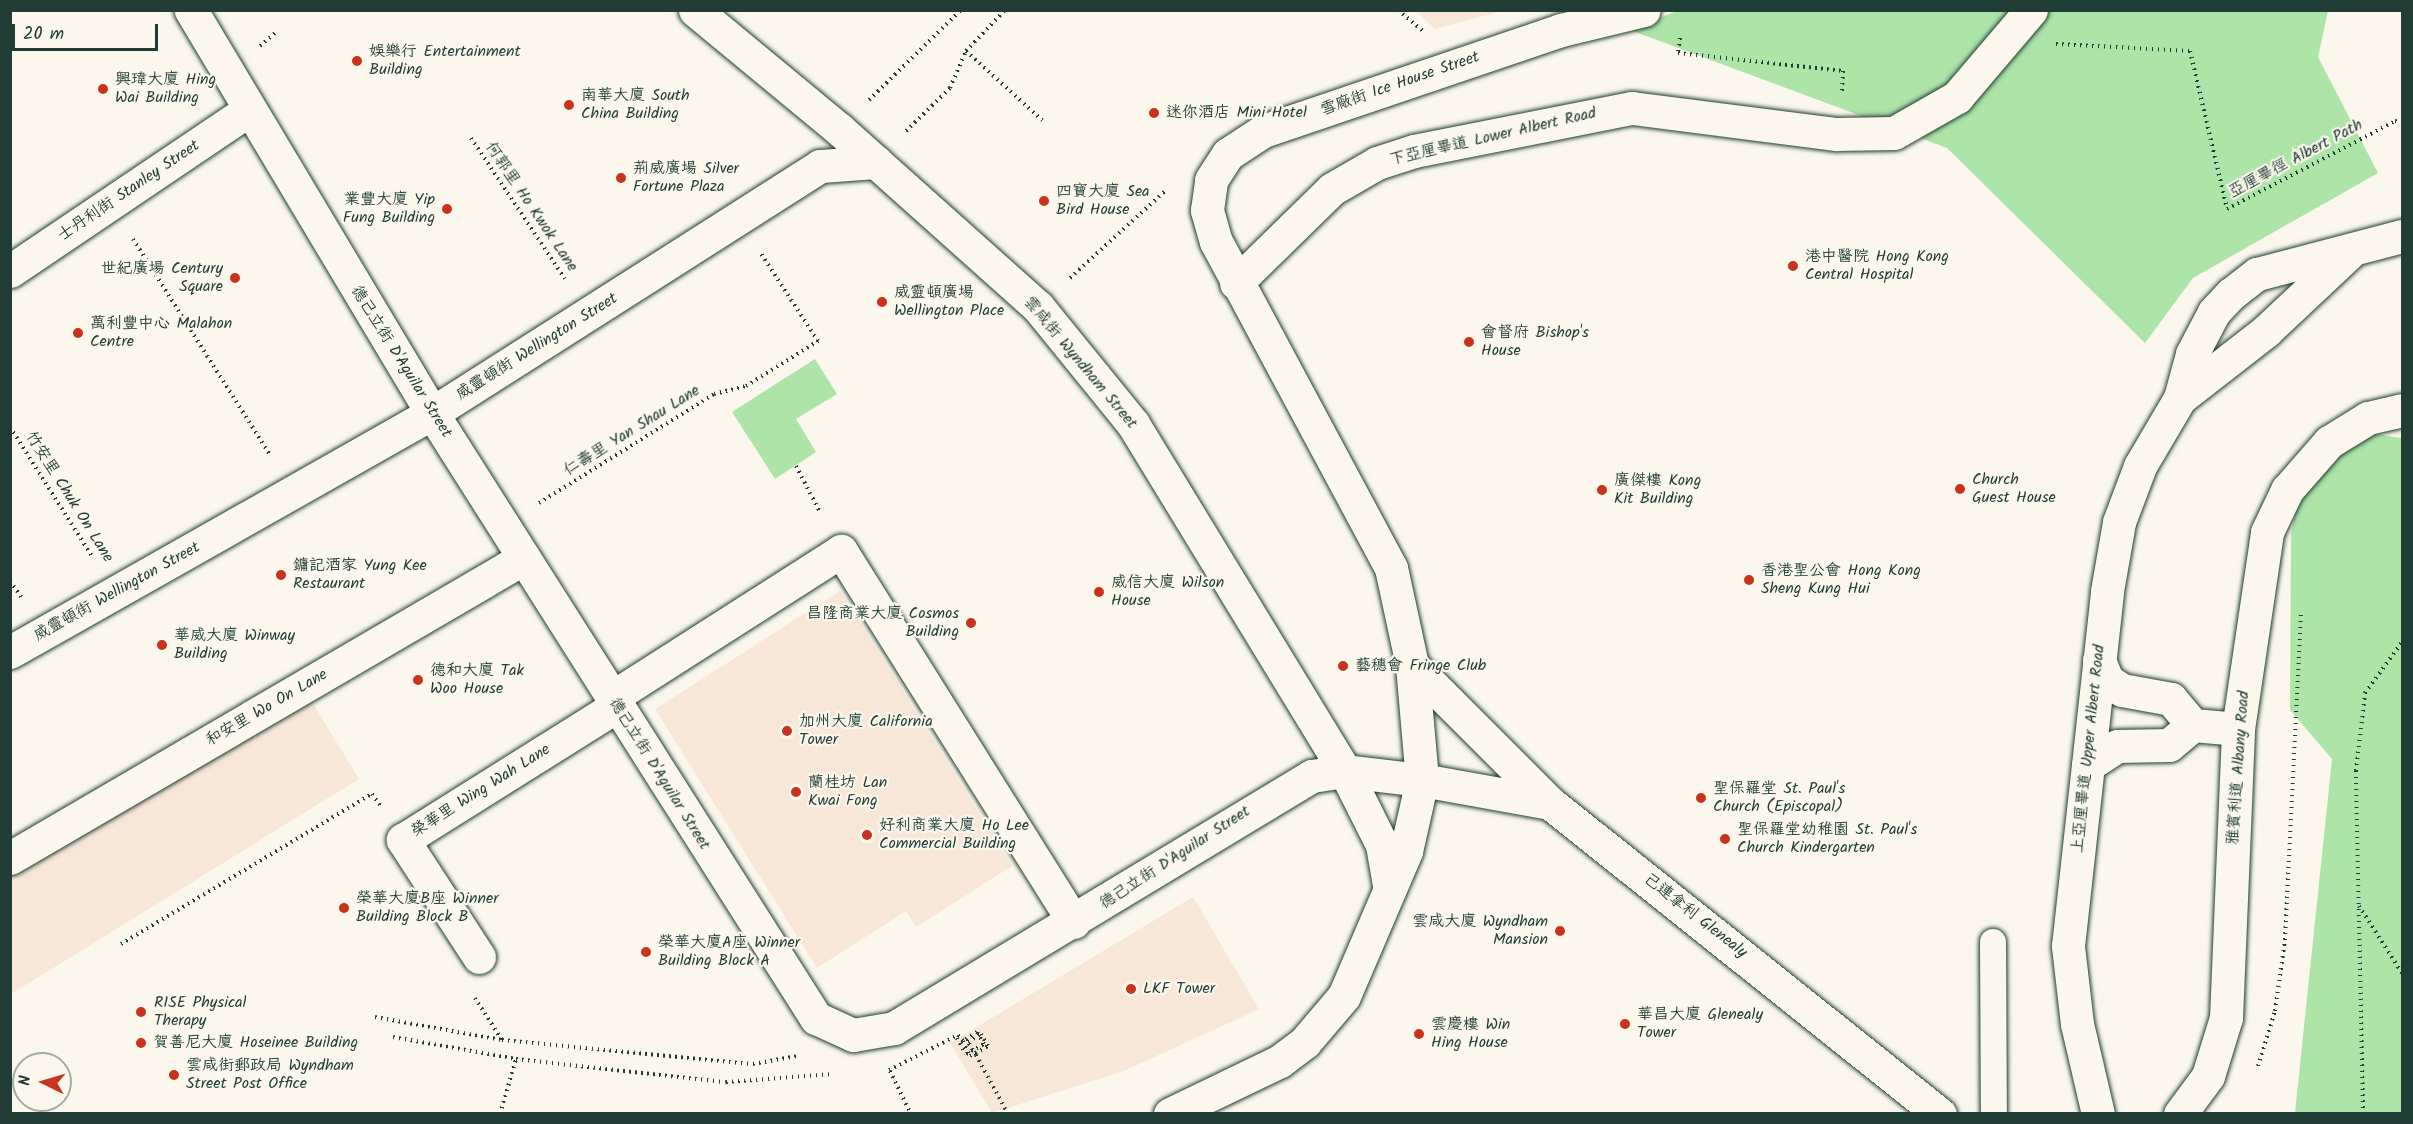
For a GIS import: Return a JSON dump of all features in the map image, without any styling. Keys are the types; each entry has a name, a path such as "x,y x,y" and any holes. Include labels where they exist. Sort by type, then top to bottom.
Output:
{"street":[{"name":"德己立街 D'Aguilar Street","path":"191,10 247,111 432,413 803,1003 833,1029 852,1035 894,1028 1074,922 1288,787 1346,771"},
{"name":"下亞厘畢道 Lower Albert Road","path":"1236,283 1332,189 1369,167 1414,151 1632,108 1836,134 1894,133 1957,97 2031,10"},
{"name":"雪廠街 Ice House Street","path":"1236,283 1210,226 1208,194 1218,167 1244,142 1550,34 1631,12"},
{"name":"雲咸街 Wyndham Street","path":"708,14 1038,307 1133,424 1346,771 1374,824 1389,884"},
{"name":"士丹利街 Stanley Street","path":"10,272 247,111"},
{"name":"威靈頓街 Wellington Street","path":"10,652 432,413 820,166 876,162"},
{"name":"上亞厘畢道 Upper Albert Road","path":"2098,1113 2077,1024 2068,946 2099,660 2119,522 2140,466 2180,398 2192,354 2214,312 2231,294 2257,274 2350,252 2403,236"},
{"name":"上亞厘畢道 Upper Albert Road","path":"2180,398 2266,331 2350,252"},
{"path":"1170,1113 1242,1083 1305,1042 1349,986 1415,821 1422,780 1412,665 1391,568 1374,532 1236,283"},
{"name":"雅賓利道 Albany Road","path":"2180,1113 2208,1076 2226,1018 2238,729 2275,510 2301,471 2329,442 2368,418 2403,410"},
{"path":"614,702 841,551 1074,922"},
{"name":"和安里 Wo On Lane","path":"10,858 524,558"},
{"path":"2099,660 2107,680 2121,690 2171,699 2193,724 2238,729"},
{"path":"1412,665 1550,803"},
{"name":"榮華里 Wing Wah Lane","path":"478,957 403,840 614,702"},
{"path":"2088,765 2118,746 2169,745 2193,724"},
{"path":"1346,771 1422,780"},
{"name":"己連拿利 Glenealy","path":"1422,780 1550,803 1940,1113"}],"lane":[{"path":"1993,942 1994,1113"}],"path":[{"path":"867,103 961,10"},
{"path":"902,134 950,88 966,51 1005,10"},
{"path":"1398,10 1422,30"},
{"path":"251,54 277,31"},
{"path":"1680,38 1678,53 1843,71 1841,98"},
{"name":"亞厘畢徑 Albert Path","path":"2107,47 2190,51 2227,209 2395,121 2403,122"},
{"path":"966,51 1042,120"},
{"name":"何郭里 Ho Kwok Lane","path":"471,138 572,290"},
{"path":"1079,269 1171,186"},
{"path":"131,235 277,465"},
{"name":"仁壽里 Yan Shau Lane","path":"534,506 714,394 746,386 818,341 754,244"},
{"name":"竹安里 Chuk On Lane","path":"10,427 94,561"},
{"path":"796,466 841,551"},
{"path":"2255,1072 2275,1011 2285,940 2302,598"},
{"path":"2363,1113 2356,771 2365,693 2403,642"},
{"path":"122,944 372,794 403,840"},
{"path":"2359,906 2403,973"},
{"path":"470,992 502,1040"},
{"path":"375,1017 502,1040 753,1064 811,1054"},
{"path":"878,1070 889,1070 958,1035 960,1041 966,1054 984,1044 977,1032 960,1041"},
{"path":"960,1041 970,1056 979,1051 988,1046 981,1034 968,1042 972,1049 976,1055 1008,1113"},
{"path":"393,1037 516,1059 726,1082 843,1073"},
{"path":"500,1113 516,1059"},
{"path":"889,1070 911,1113"}],"shaded area":[{"path":"1416,11 1502,11 1435,29"},
{"path":"840,591 1012,866 916,927 906,911 817,968 655,709"},
{"path":"306,692 359,779 11,994 11,874"},
{"name":"LKF Tower","path":"1193,897 1259,1009 1124,1071 992,1113 950,1043"}],"green space":[{"path":"1679,10 2328,11 2318,57 2378,173 2193,278 2145,343 1947,148 1630,30"},
{"path":"815,359 837,394 796,419 816,452 775,479 732,412"},
{"path":"2374,434 2402,438 2402,1113 2295,1113 2332,759 2290,710 2291,534 2302,480 2337,436"}],"place":[{"name":"娛樂行 Entertainment Building","path":"357,61"},
{"name":"興瑋大廈 Hing Wai Building","path":"103,89"},
{"name":"南華大廈 South China Building","path":"569,105"},
{"name":"迷你酒店 Mini Hotel","path":"1154,113"},
{"name":"荊威廣場 Silver Fortune Plaza","path":"621,178"},
{"name":"四寶大廈 Sea Bird House","path":"1044,201"},
{"name":"業豐大廈 Yip Fung Building","path":"447,209"},
{"name":"港中醫院 Hong Kong Central Hospital","path":"1793,266"},
{"name":"世紀廣場 Century Square","path":"235,278"},
{"name":"威靈頓廣場 Wellington Place","path":"882,302"},
{"name":"萬利豐中心 Malahon Centre","path":"78,333"},
{"name":"會督府 Bishop's House","path":"1469,342"},
{"name":"Church Guest House","path":"1960,489"},
{"name":"廣傑樓 Kong Kit Building","path":"1602,490"},
{"name":"鏞記酒家 Yung Kee Restaurant","path":"281,575"},
{"name":"香港聖公會 Hong Kong Sheng Kung Hui","path":"1749,580"},
{"name":"威信大廈 Wilson House","path":"1099,592"},
{"name":"昌隆商業大廈 Cosmos Building","path":"971,623"},
{"name":"華威大廈 Winway Building","path":"162,645"},
{"name":"藝穗會 Fringe Club","path":"1343,666"},
{"name":"德和大廈 Tak Woo House","path":"418,680"},
{"name":"加州大廈 California Tower","path":"787,731"},
{"name":"蘭桂坊 Lan Kwai Fong","path":"796,792"},
{"name":"聖保羅堂 St. Paul's Church (Episcopal)","path":"1701,798"},
{"name":"好利商業大廈 Ho Lee Commercial Building","path":"867,835"},
{"name":"聖保羅堂幼稚園 St. Paul's Church Kindergarten","path":"1725,839"},
{"name":"榮華大廈B座 Winner Building Block B","path":"344,908"},
{"name":"雲咸大廈 Wyndham Mansion","path":"1560,931"},
{"name":"榮華大廈A座 Winner Building Block A","path":"646,952"},
{"name":"LKF Tower","path":"1131,989"},
{"name":"RISE Physical Therapy","path":"141,1012"},
{"name":"華昌大廈 Glenealy Tower","path":"1625,1024"},
{"name":"雲慶樓 Win Hing House","path":"1419,1034"},
{"name":"賀善尼大廈 Hoseinee Building","path":"141,1043"},
{"name":"雲咸街郵政局 Wyndham Street Post Office","path":"174,1075"}]}
